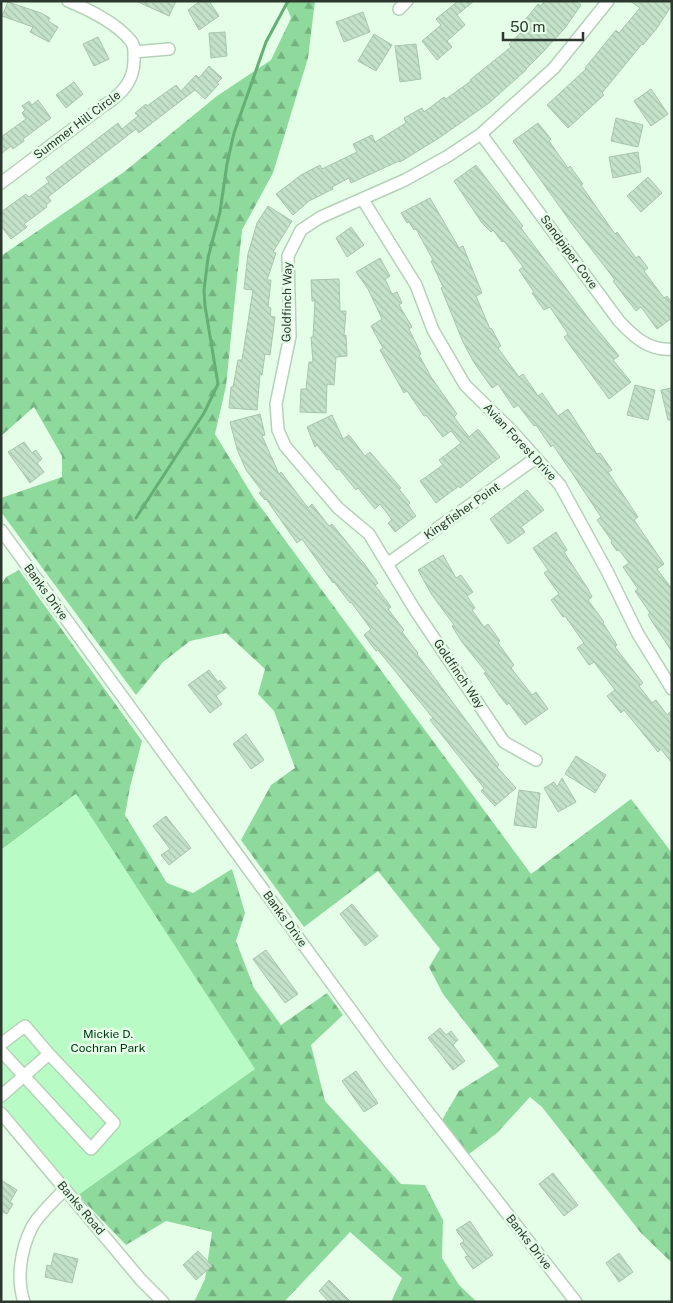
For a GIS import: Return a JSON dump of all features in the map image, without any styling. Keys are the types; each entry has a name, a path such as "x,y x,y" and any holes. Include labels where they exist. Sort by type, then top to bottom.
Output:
{"street":[{"path":"68,1 103,18 117,28 130,40 134,47 134,52 169,49"},
{"name":"Goldfinch Way","path":"536,760 504,742 415,610 369,534 338,508 284,446 278,430 276,404 290,336 288,256 301,230 321,217 363,200 430,166 482,134 554,68 608,1"},
{"name":"Summer Hill Circle","path":"1,183 102,106 117,97 127,87 132,76 134,52"},
{"name":"Sandpiper Cove","path":"482,134 619,321 645,344 655,348 672,349"},
{"name":"Avian Forest Drive","path":"363,200 416,285 433,330 465,385 511,430 560,485 607,571 638,634 672,689"},
{"name":"Kingfisher Point","path":"387,564 536,458"},
{"name":"Banks Drive","path":"1,530 386,1058 576,1302"},
{"path":"1,1044 26,1026 49,1054 114,1123 92,1149 1,1050"},
{"path":"1,1096 49,1054"},
{"name":"Banks Road","path":"1,1113 141,1280 163,1302"},
{"path":"24,1302 21,1293 20,1260 33,1226 65,1189"}],"green space":[{"path":"284,1 315,1 308,58 273,173 242,230 226,386 215,434 254,498 531,874 631,799 672,853 672,1263 641,1233 542,1107 530,1097 497,1133 469,1154 442,1120 459,1091 499,1066 443,994 429,967 440,949 378,871 304,927 241,840 271,785 295,768 274,711 258,694 265,669 226,633 190,641 163,662 136,695 1,512 1,498 62,477 62,456 34,407 1,436 1,256 124,172 217,96 271,60 291,18"},
{"path":"19,570 142,741 125,815 167,883 193,893 232,869 245,913 236,941 254,988 281,1025 327,993 343,1015 311,1045 325,1101 401,1184 425,1185 443,1220 442,1258 459,1285 477,1302 391,1302 402,1278 350,1232 284,1302 194,1302 205,1279 212,1232 166,1221 126,1245 78,1195 254,1069 76,794 1,850 1,585 6,577"},
{"name":"Mickie D. Cochran Park","path":"76,794 255,1069 78,1195 1,1102 1,850"}],"building":[{"path":"136,1 176,1 169,16"},
{"path":"200,1 209,1 219,16 199,30 188,10"},
{"path":"458,1 474,1 457,15 465,25 447,41 452,47 437,60 422,41 441,25 436,19"},
{"path":"544,1 576,1 581,5 565,28 542,53 489,103 439,138 400,162 351,183 349,178 332,187 333,189 309,201 293,215 276,194 301,175 320,165 322,169 357,152 353,144 372,135 375,142 406,123 404,118 422,108 424,112 444,97 446,99 471,81 511,47 509,44 530,24 525,20 538,4 541,6"},
{"path":"630,1 672,1 672,5 657,28 602,93 604,95 568,128 547,105 586,69 616,30 619,33 640,8"},
{"path":"8,2 50,18 48,21 58,27 49,42 30,32 33,27 2,16"},
{"path":"363,12 370,32 344,42 336,22"},
{"path":"225,32 227,56 211,58 209,33"},
{"path":"374,34 392,45 376,71 358,61"},
{"path":"98,37 109,59 94,66 83,44"},
{"path":"416,44 421,79 400,82 395,46"},
{"path":"209,66 222,78 205,99 195,90 139,133 136,129 48,197 51,201 46,205 47,207 24,224 27,227 11,239 1,226 1,212 26,194 29,197 49,182 46,178 118,123 122,129 138,116 135,113 146,104 147,106 176,85 181,91 196,75 199,78"},
{"path":"74,82 83,94 66,108 56,95"},
{"path":"651,89 668,114 651,126 634,101"},
{"path":"38,100 51,118 13,149 11,146 1,154 1,137 26,119 22,113 25,110 22,106 29,101 32,105"},
{"path":"616,118 643,125 638,147 611,141"},
{"path":"538,123 551,139 549,141 568,168 570,166 583,184 581,185 615,234 617,232 636,258 639,256 648,268 644,271 664,298 667,296 672,303 672,318 657,329 641,307 636,311 619,289 613,281 615,280 572,224 513,141"},
{"path":"638,152 641,172 613,178 609,157"},
{"path":"476,165 523,226 521,228 589,319 619,356 613,360 631,382 609,399 564,337 568,334 550,307 544,310 532,293 534,292 519,270 523,267 504,241 502,242 493,230 491,232 482,223 454,181"},
{"path":"648,177 662,193 641,212 627,196"},
{"path":"430,198 459,248 463,246 482,293 476,296 490,329 501,346 498,348 519,377 523,374 538,396 542,393 558,416 568,409 597,454 600,453 612,470 608,472 638,517 634,520 664,564 657,569 672,589 672,652 648,615 650,613 635,591 638,589 623,567 629,563 611,543 612,541 597,520 601,517 553,445 551,447 536,425 534,426 518,405 514,408 498,384 492,388 473,361 463,342 441,288 443,287 431,261 433,260 416,229 414,230 409,222 407,223 401,213"},
{"path":"268,206 292,221 273,252 276,253 267,280 271,280 268,307 271,308 270,316 275,317 270,355 265,354 262,375 260,374 257,410 229,408 231,387 233,387 238,360 242,360 253,290 244,289 248,254 257,223"},
{"path":"351,227 364,245 347,257 336,238"},
{"path":"380,258 390,276 385,279 392,294 397,292 402,303 399,305 412,327 409,329 421,354 419,355 431,377 457,414 454,417 469,437 478,429 500,457 460,488 459,486 436,503 420,481 443,465 439,460 461,443 451,431 443,437 426,415 424,416 407,391 404,393 380,350 383,348 371,326 382,319 368,289 356,272"},
{"path":"339,279 340,311 346,311 344,336 346,335 347,356 336,357 334,385 327,384 326,413 300,412 301,389 306,389 309,362 313,362 311,337 313,337 315,301 312,301 311,280"},
{"path":"635,385 655,390 648,420 627,415"},
{"path":"672,388 672,420 668,420 661,390"},
{"path":"260,414 265,435 262,436 279,474 281,472 308,508 312,504 329,526 332,524 366,566 378,583 375,585 391,607 388,609 404,630 402,632 499,765 497,767 516,788 495,806 481,791 484,788 430,720 433,718 364,635 371,629 351,602 333,583 302,539 297,543 266,499 259,493 262,491 246,470 237,449 230,422"},
{"path":"332,415 343,439 349,435 365,456 370,452 401,488 399,489 410,503 408,505 416,516 395,532 388,523 392,520 380,504 375,509 358,488 356,490 339,469 337,470 317,445 315,447 307,427"},
{"path":"24,442 32,453 36,450 42,459 37,463 44,472 30,483 8,452"},
{"path":"527,490 544,510 521,527 525,532 508,544 490,519"},
{"path":"556,532 567,550 564,552 592,597 588,600 604,622 617,645 615,647 643,683 639,686 652,703 656,700 667,715 672,710 672,763 661,749 658,752 624,710 621,713 607,696 615,690 594,662 589,665 577,648 584,643 551,600 559,594 544,573 548,570 533,548"},
{"path":"443,555 456,578 461,575 473,592 467,596 475,608 472,610 484,627 488,624 500,641 498,643 514,665 511,668 532,695 536,692 548,709 525,725 509,703 507,705 499,695 484,673 486,672 462,642 452,626 454,625 432,595 418,570"},
{"path":"209,670 218,682 220,680 226,688 216,696 222,704 210,713 188,685"},
{"path":"246,734 264,760 251,769 233,744"},
{"path":"576,756 606,775 595,793 565,774"},
{"path":"562,778 576,802 558,812 544,788 554,782 557,787"},
{"path":"519,790 540,793 536,828 514,825"},
{"path":"166,816 191,848 169,865 161,855 170,849 153,826"},
{"path":"352,904 378,936 365,946 340,914"},
{"path":"266,950 298,994 285,1003 253,959"},
{"path":"440,1028 446,1035 451,1031 458,1040 453,1045 465,1061 453,1070 428,1038"},
{"path":"356,1071 378,1103 364,1112 342,1081"},
{"path":"553,1173 578,1205 564,1216 539,1184"},
{"path":"1,1180 17,1190 10,1202 13,1204 7,1214 3,1212 1,1215"},
{"path":"470,1221 493,1255 473,1269 465,1257 468,1256 460,1244 464,1241 456,1230"},
{"path":"198,1251 212,1266 196,1280 183,1265"},
{"path":"54,1253 78,1259 72,1283 45,1277 47,1265 51,1266"},
{"path":"619,1253 633,1272 619,1282 606,1263"},
{"path":"329,1280 351,1302 329,1302 319,1291"}],"waterway":[{"path":"136,518 204,413 218,384 205,306 204,290 208,258 220,212 234,133 266,42 288,1"}]}
